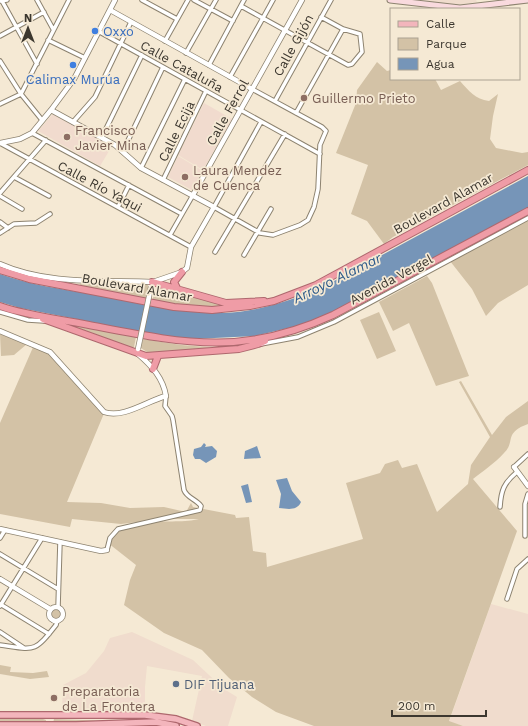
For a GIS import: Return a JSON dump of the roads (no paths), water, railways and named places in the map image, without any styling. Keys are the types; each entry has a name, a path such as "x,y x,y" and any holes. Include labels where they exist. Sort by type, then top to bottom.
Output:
{"highway":[{"name":"Boulevard Alamar","path":"0,270 29,279 174,307 212,310 250,306 274,301 316,285 528,170"},
{"path":"0,306 32,314 148,337 187,342 229,343 271,337 308,326 333,315 528,212"},
{"path":"178,290 174,282 176,277 182,272"},
{"path":"151,284 226,303 259,300 274,301"},
{"path":"32,314 138,351 158,356 238,349 258,344 271,337"},
{"path":"153,369 158,356"}],"main road":[{"path":"391,0 460,8 528,0"},
{"path":"0,715 162,717 197,726"},
{"path":"31,725 45,724 51,716"},
{"path":"118,716 121,725"},
{"path":"0,725 77,726 121,725 156,722 176,726"}],"street":[{"path":"37,0 53,29"},
{"path":"0,104 21,94 69,0"},
{"path":"0,143 20,139 32,133 51,110 74,80 116,0"},
{"path":"142,0 177,19"},
{"path":"165,41 188,0"},
{"path":"194,0 233,21"},
{"path":"186,53 216,0"},
{"path":"208,65 244,0"},
{"path":"230,77 274,0"},
{"name":"Calle Ferrol","path":"170,235 302,0"},
{"name":"Calle Gijón","path":"275,101 306,42 331,0"},
{"path":"3,1 37,64"},
{"path":"241,6 329,55 351,65 362,52 361,36 358,33 343,29 321,17"},
{"path":"51,110 102,137 123,151 141,168 193,195 257,232 268,235 300,225 308,220 314,207 318,189 320,145 326,131 275,101 110,10"},
{"path":"0,36 44,12"},
{"path":"73,122 95,97 131,22"},
{"path":"296,113 343,29"},
{"name":"Calle Cataluña","path":"98,32 320,154"},
{"path":"48,40 85,58"},
{"path":"102,137 142,55"},
{"path":"0,61 1,65 21,94 42,120"},
{"path":"123,151 163,67"},
{"path":"141,168 185,79"},
{"name":"Calle Ecija","path":"163,180 206,91"},
{"path":"0,264 16,270 76,282 151,284 182,272 189,265 191,247 262,122"},
{"path":"32,133 182,214"},
{"path":"216,252 285,134"},
{"path":"0,193 46,140"},
{"name":"Calle Río Yaqui","path":"0,143 191,247"},
{"path":"14,177 49,196"},
{"path":"118,207 129,186"},
{"path":"0,196 22,209"},
{"path":"244,255 271,209"},
{"path":"0,233 14,224 36,223 50,214"},
{"name":"Avenida Vergel","path":"258,344 288,340 318,330 528,218"},
{"path":"0,222 8,228"},
{"path":"0,538 2,530 101,551 107,550 110,538 118,529 200,510 201,506 186,494 184,490 173,420 165,406 166,396 162,381 138,351 151,284"},
{"path":"0,312 28,320 49,321"},
{"path":"0,331 50,352 104,412 114,414 120,413 166,396"},
{"path":"500,507 502,489 506,481 528,454"},
{"path":"515,469 528,486"},
{"path":"525,536 525,504 528,494"},
{"path":"42,538 0,605 49,634"},
{"path":"0,645 25,649 36,648 49,634 57,621 62,617 63,613 58,606 60,542"},
{"path":"0,554 58,589"},
{"path":"507,599 518,569 528,559"},
{"path":"0,579 50,609"},
{"path":"50,609 58,606"},
{"path":"50,609 49,616 52,620 57,621"},
{"path":"0,632 25,649"}],"water":[{"path":"528,176 528,208 338,309 305,324 255,336 194,339 152,334 20,308 0,302 0,274 47,286 175,310 224,313 262,308 287,301 323,287"},
{"path":"204,443 206,445 205,447 212,446 217,451 216,457 206,463 200,459 195,459 193,455 194,449 201,447"},
{"path":"257,446 261,458 244,459 245,451"},
{"path":"287,478 292,491 301,502 297,507 292,509 279,508 281,494 276,480"},
{"path":"248,484 252,502 246,503 241,486"}],"place":[{"name":"Oxxo","path":"95,31"},
{"name":"Calimax Murúa","path":"73,65"},
{"name":"Guillermo Prieto","path":"304,98"},
{"name":"Francisco Javier Mina","path":"67,137"},
{"name":"Laura Mendez de Cuenca","path":"185,177"},
{"name":"DIF Tijuana","path":"176,684"},
{"name":"Preparatoria de La Frontera","path":"54,698"}],"water label":[{"name":"Arroyo Alamar","path":"337,278"}]}
